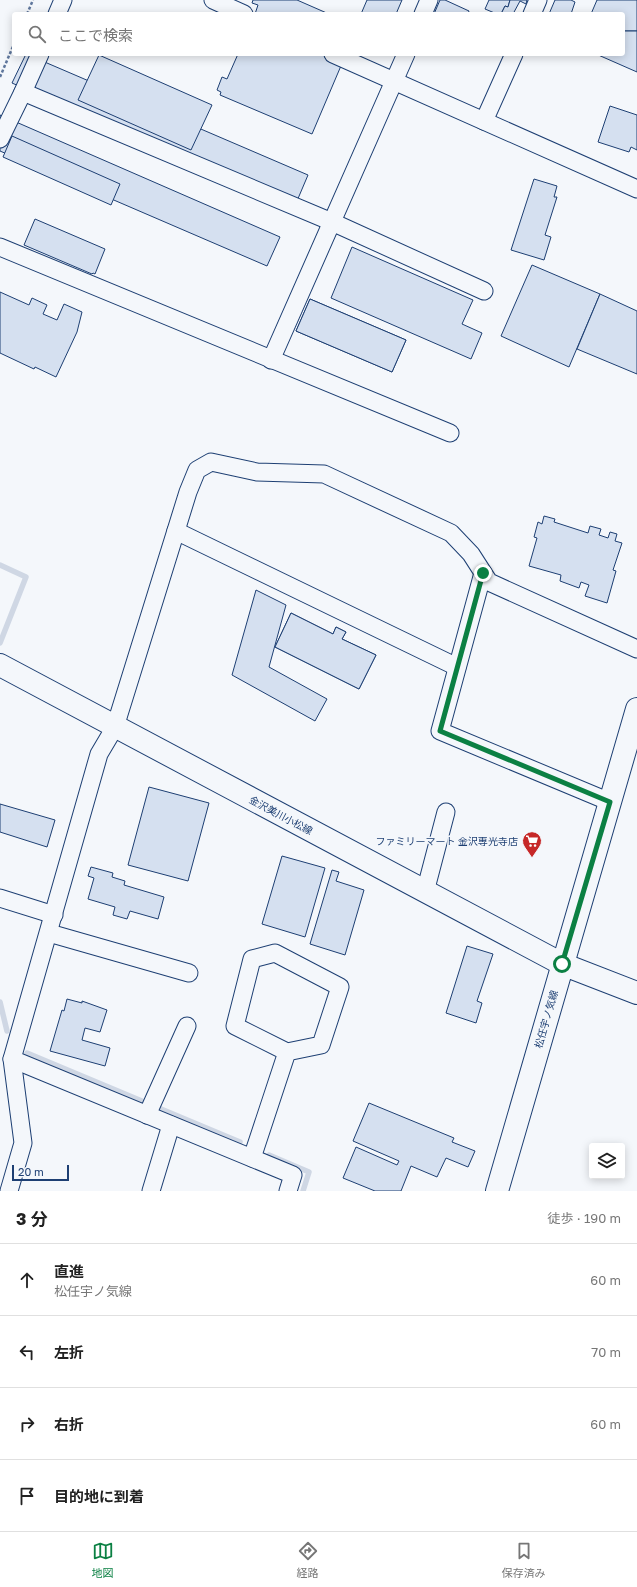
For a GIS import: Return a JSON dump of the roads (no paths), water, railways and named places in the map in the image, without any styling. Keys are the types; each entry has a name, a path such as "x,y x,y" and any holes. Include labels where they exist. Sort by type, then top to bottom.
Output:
{"main road":[{"name":"金沢美川小松線","path":"0,665 562,964 637,993"},
{"name":"松任宇ノ気線","path":"497,1191 637,709"}],"street":[{"path":"58,12 63,0"},
{"path":"213,0 240,12"},
{"path":"424,12 429,0"},
{"path":"533,12 538,0"},
{"path":"0,139 24,92 39,56"},
{"path":"337,56 637,189"},
{"path":"271,360 405,56"},
{"path":"484,121 513,56"},
{"path":"24,92 332,222 484,291"},
{"path":"0,247 450,433"},
{"path":"9,1191 23,1143 12,1059 99,754 115,726 188,492 198,470 211,462 257,472 324,474 451,533 471,554 488,582 637,649"},
{"path":"176,531 457,667"},
{"path":"483,573 440,731 610,802"},
{"path":"425,892 446,812"},
{"path":"0,898 54,915"},
{"path":"49,932 189,974"},
{"path":"275,953 340,987 321,1045 287,1052 235,1026 252,959 275,953"},
{"path":"147,1114 187,1026"},
{"path":"252,1158 287,1052"},
{"path":"12,1059 293,1175 288,1191"},
{"path":"151,1191 171,1125"}],"waterway":[{"path":"0,565 26,577 0,643"},
{"path":"0,1002 7,1031"},
{"path":"27,1053 240,1142"},
{"path":"269,1155 309,1172 303,1191"}],"place":[{"name":"ファミリーマート 金沢専光寺店","path":"532,858"}]}
